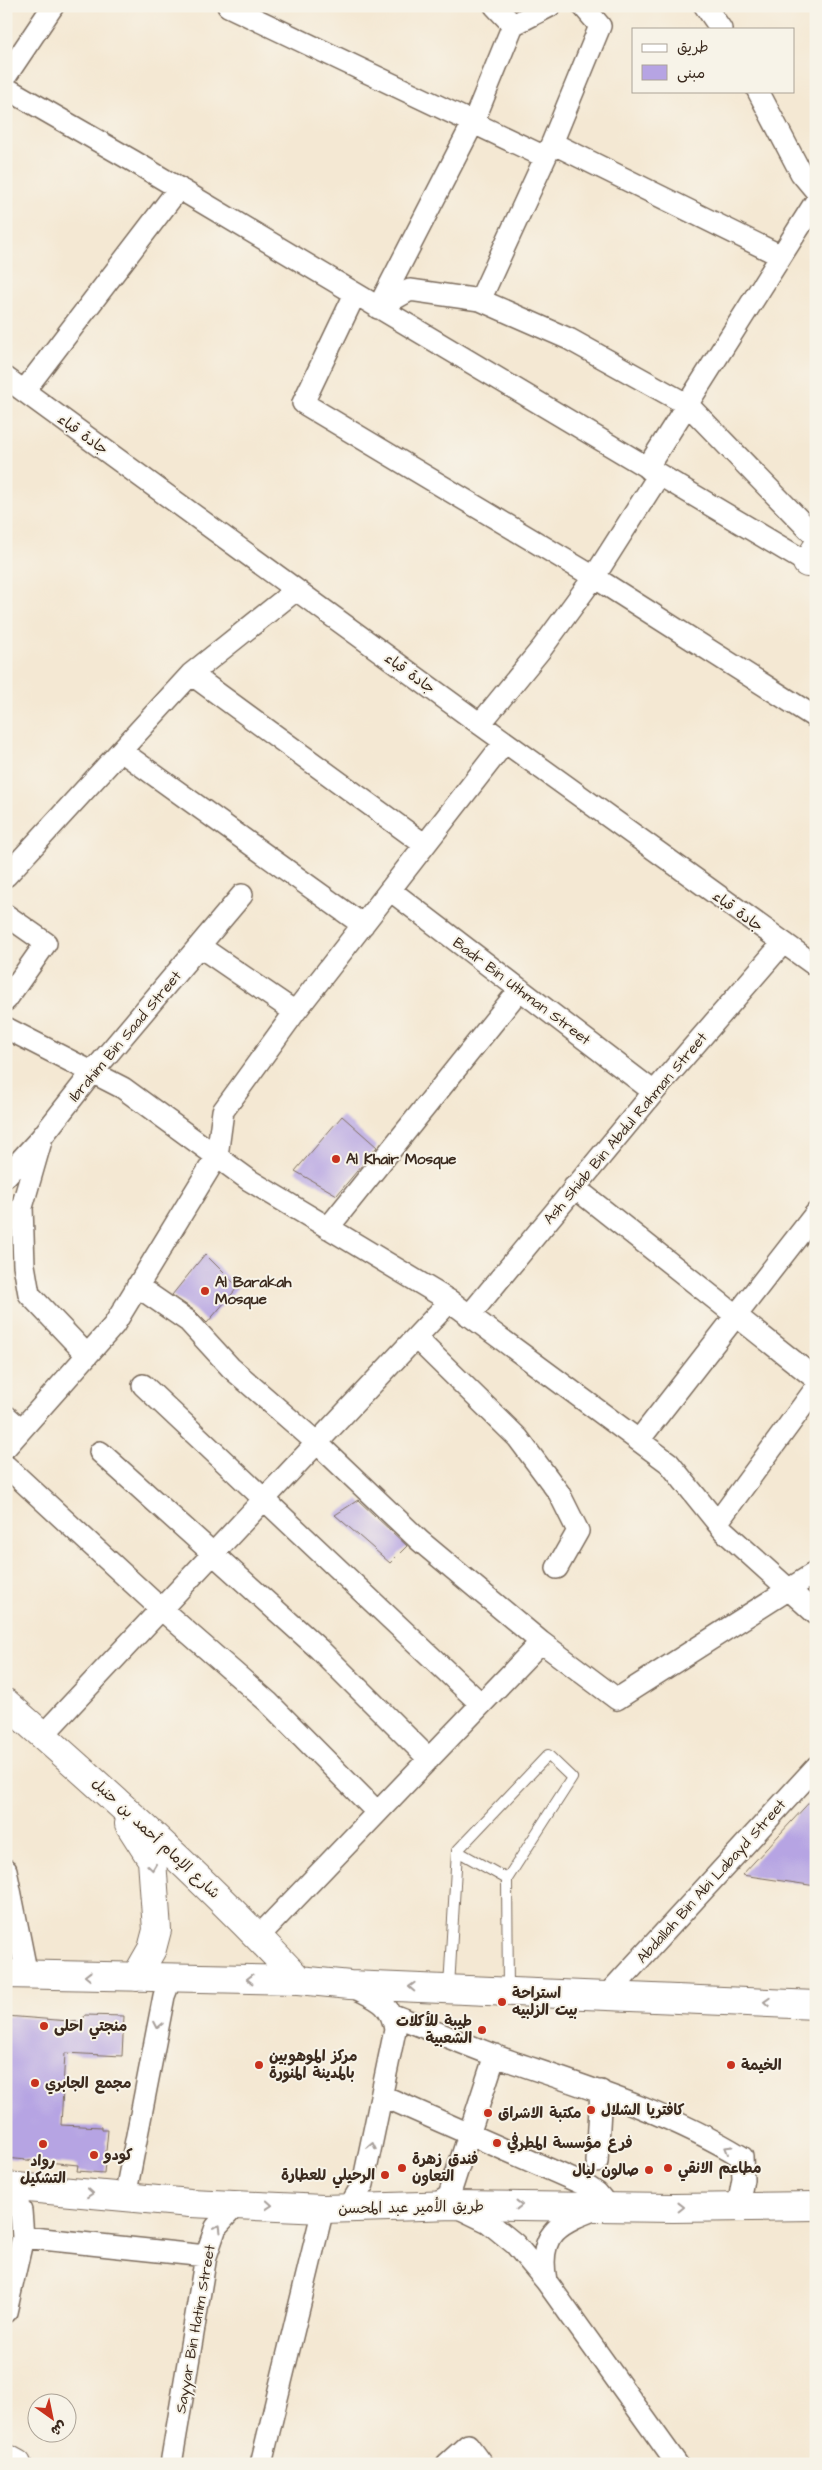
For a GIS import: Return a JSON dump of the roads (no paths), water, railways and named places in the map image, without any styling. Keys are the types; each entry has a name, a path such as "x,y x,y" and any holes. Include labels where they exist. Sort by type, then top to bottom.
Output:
{"main road":[{"name":"شارع الإمام أحمد بن حنبل","path":"6,1703 145,1825 259,1936 299,1980"},
{"path":"111,1795 152,1860 157,1930 152,1949 136,1977"},
{"path":"17,1975 299,1980 350,1985 816,2005"},
{"name":"طريق الأمير عبد المحسن","path":"8,2186 190,2202 336,2208 444,2206 816,2206"},
{"path":"6,2458 17,2464"}],"street":[{"path":"6,76 53,6"},
{"path":"228,6 473,123 548,150 781,256"},
{"path":"495,6 513,25"},
{"path":"378,308 473,123 513,25 550,6"},
{"path":"480,300 548,150 600,26 583,6"},
{"path":"705,6 720,28"},
{"path":"6,88 178,188 653,472 813,560"},
{"path":"759,92 800,173 816,191"},
{"path":"24,391 178,188"},
{"path":"480,724 542,648 594,577 688,405 816,201"},
{"path":"378,308 410,290 480,300 569,339 688,405 816,537"},
{"path":"355,294 303,403 594,577 813,716"},
{"name":"جادة قباء","path":"6,378 480,724 816,966"},
{"path":"6,876 191,674 296,590"},
{"path":"191,674 425,845"},
{"path":"6,1447 14,1423 87,1355 114,1325 217,1156 222,1111 295,1012 505,742"},
{"path":"121,751 363,925"},
{"name":"Badr Bin Uthman Street","path":"390,890 654,1092"},
{"name":"Ibrahim Bin Saad Street","path":"6,1176 41,1138 242,895"},
{"path":"6,915 46,943 6,1000"},
{"name":"Ash Shiab Bin Abdul Rahman Street","path":"469,1316 654,1092 783,943"},
{"path":"199,946 295,1012"},
{"path":"328,1228 520,990"},
{"path":"6,1028 122,1088 249,1180 450,1302 669,1463 717,1523 816,1614"},
{"path":"41,1138 22,1207 24,1265 29,1294 87,1355"},
{"path":"574,1188 816,1379"},
{"path":"639,1440 737,1317 816,1213"},
{"path":"137,1286 188,1321 231,1368 317,1443 420,1541 541,1642 617,1699 816,1572"},
{"path":"43,1735 450,1302"},
{"path":"416,1338 518,1438 559,1493 578,1531 557,1568"},
{"path":"143,1385 265,1498 481,1704"},
{"path":"717,1523 816,1388"},
{"path":"100,1452 319,1649 429,1759"},
{"path":"6,1466 160,1610 268,1702 377,1812"},
{"path":"259,1936 541,1642"},
{"name":"Abdallah Bin Abi Labayd Street","path":"607,1995 816,1768"},
{"path":"6,1870 17,1975"},
{"path":"125,2196 164,1996 171,1978"},
{"path":"350,1985 384,2004 393,2015 495,2055 601,2090 664,2117 742,2157 744,2179 738,2207"},
{"path":"262,2464 336,2208 363,2184 395,2030 393,2015"},
{"path":"495,2055 449,2196 444,2206 488,2222 514,2244 546,2281 677,2464"},
{"path":"597,2162 601,2090"},
{"path":"382,2096 585,2185 597,2193 607,2206 567,2220 548,2238 542,2260 546,2281"},
{"path":"6,2312 22,2237 21,2210 8,2186"},
{"name":"Sayyar Bin Hatim Street","path":"171,2464 206,2256 216,2227 238,2203"},
{"path":"22,2237 206,2256"},
{"path":"447,2464 468,2445 482,2464"}],"lane":[{"path":"449,1988 457,1851 548,1755 572,1778 507,1879 508,1991"},
{"path":"457,1851 507,1879"}],"place":[{"name":"Al Khair Mosque","path":"336,1159"},
{"name":"Al Barakah Mosque","path":"205,1291"},
{"name":"استراحة بيت الزلبيه","path":"502,2002"},
{"name":"منجتي احلى","path":"44,2026"},
{"name":"طيبة للأكلات الشعبية","path":"482,2030"},
{"name":"مركز الموهوبين بالمدينة المنورة","path":"259,2065"},
{"name":"الخيمة","path":"731,2065"},
{"name":"مجمع الجابري","path":"35,2083"},
{"name":"كافتريا الشلال","path":"591,2110"},
{"name":"مكتبة الاشراق","path":"488,2113"},
{"name":"فرع مؤسسة المطرفي","path":"497,2143"},
{"name":"رواد التشكيل","path":"43,2144"},
{"name":"كودو","path":"94,2155"},
{"name":"فندق زهرة التعاون","path":"402,2168"},
{"name":"مطاعم الانقي","path":"668,2168"},
{"name":"صالون ليال","path":"649,2170"},
{"name":"الرحيلي للعطارة","path":"385,2175"}]}
